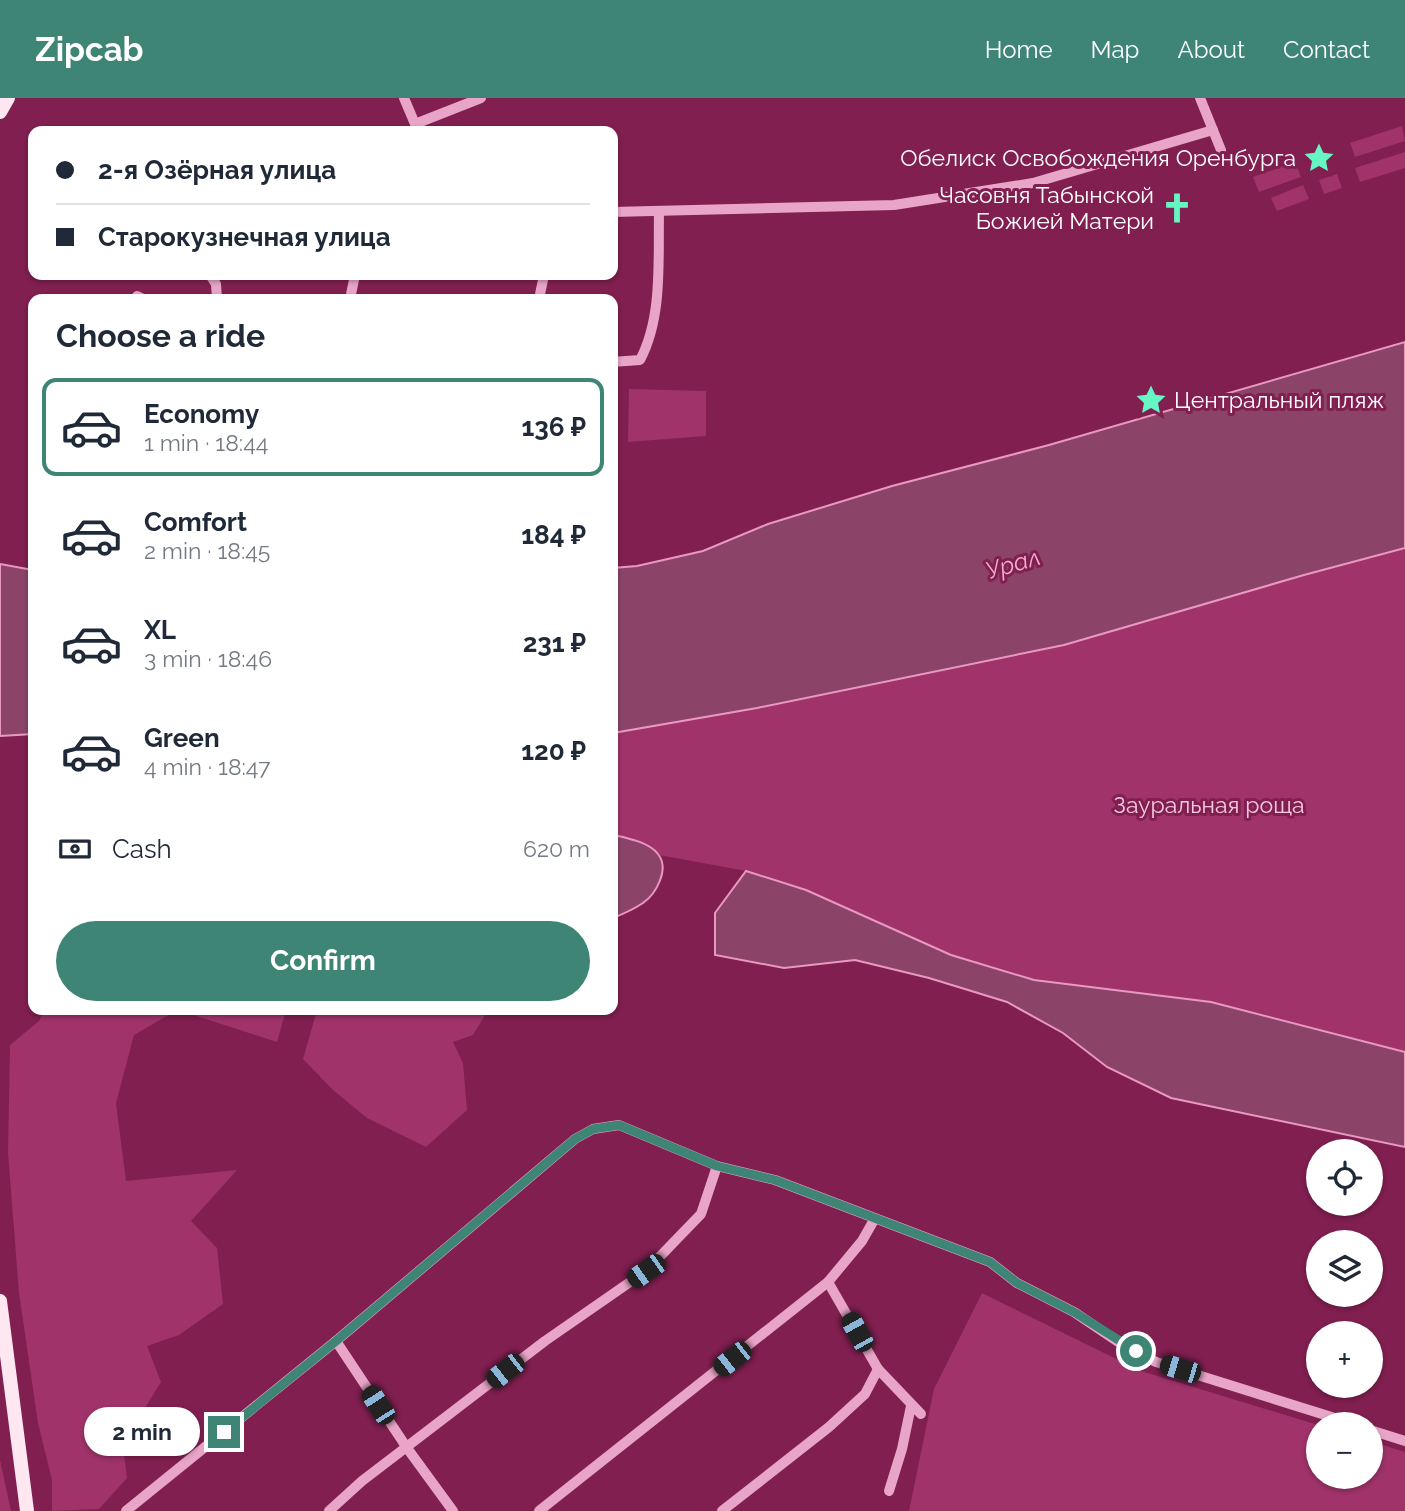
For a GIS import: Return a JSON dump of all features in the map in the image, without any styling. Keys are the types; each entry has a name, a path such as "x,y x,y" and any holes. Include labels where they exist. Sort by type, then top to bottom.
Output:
{"main road":[{"path":"0,112 8,98"},
{"path":"0,1301 27,1511"}],"street":[{"path":"404,98 416,126"},
{"path":"421,126 481,98"},
{"path":"1200,98 1221,150"},
{"path":"618,212 894,205 1033,183 1213,130"},
{"path":"618,362 640,360 647,347 658,283 659,211"},
{"path":"125,1511 336,1341 575,1139 593,1129 619,1125 717,1166 775,1180 990,1262 1017,1283 1074,1312 1117,1341 1156,1362 1315,1412"},
{"path":"329,1511 362,1481 545,1341 646,1271 701,1214 717,1166"},
{"path":"539,1511 828,1282 862,1241 874,1220"},
{"path":"828,1282 878,1369 916,1410 889,1491"},
{"path":"336,1341 407,1448 453,1511"},
{"path":"722,1511 829,1427 864,1394 878,1369"},
{"path":"1383,1434 1405,1441"}],"green space":[{"path":"1402,126 1405,141 1355,157 1350,143"},
{"path":"1405,152 1405,168 1360,182 1355,168"},
{"path":"1295,162 1301,177 1259,192 1253,177"},
{"path":"1337,174 1342,188 1324,194 1319,180"},
{"path":"1303,185 1309,199 1277,211 1271,198"},
{"path":"629,389 706,391 706,436 628,442"},
{"name":"Зауральная роща","path":"1405,548 1405,1052 1211,1002 1034,980 951,955 806,890 746,871 659,855 646,845 618,837 618,732 757,708 1064,645"},
{"path":"42,1015 168,1015 134,1035 116,1103 126,1181 237,1170 191,1221 217,1248 223,1304 179,1335 147,1346 161,1382 122,1438 127,1478 99,1509 52,1511 52,1480 38,1423 19,1293 8,1153 10,1045 39,1021"},
{"path":"193,1015 285,1015 277,1042"},
{"path":"316,1015 485,1015 473,1035 453,1042 463,1063 467,1110 426,1147 367,1118 333,1090 303,1059"},
{"path":"982,1293 1141,1371 1306,1421 1306,1489 1383,1489 1383,1445 1405,1452 1405,1511 909,1511 934,1389"},
{"path":"0,1460 11,1511 0,1511"}],"water":[{"name":"Урал","path":"1405,342 1405,548 1064,645 757,708 618,732 618,568 703,551 768,524 892,486 1049,445"},
{"path":"0,564 28,569 28,734 0,736"},
{"path":"618,836 649,846 658,854 663,867 657,887 648,899 618,916"},
{"path":"746,871 806,890 951,955 1034,980 1211,1002 1405,1052 1405,1147 1383,1142 1383,1139 1367,1139 1171,1098 1107,1067 1063,1033 1007,1002 929,978 855,960 784,968 715,955 715,913"}],"place":[{"name":"Обелиск Освобождения Оренбурга","path":"1319,158"},
{"name":"Часовня Табынской Божией Матери","path":"1177,208"},
{"name":"Центральный пляж","path":"1151,400"}],"route":[{"path":"224,1432 575,1139 593,1129 619,1125 717,1166 775,1180 990,1262 1017,1283 1074,1312 1136,1351"}]}
